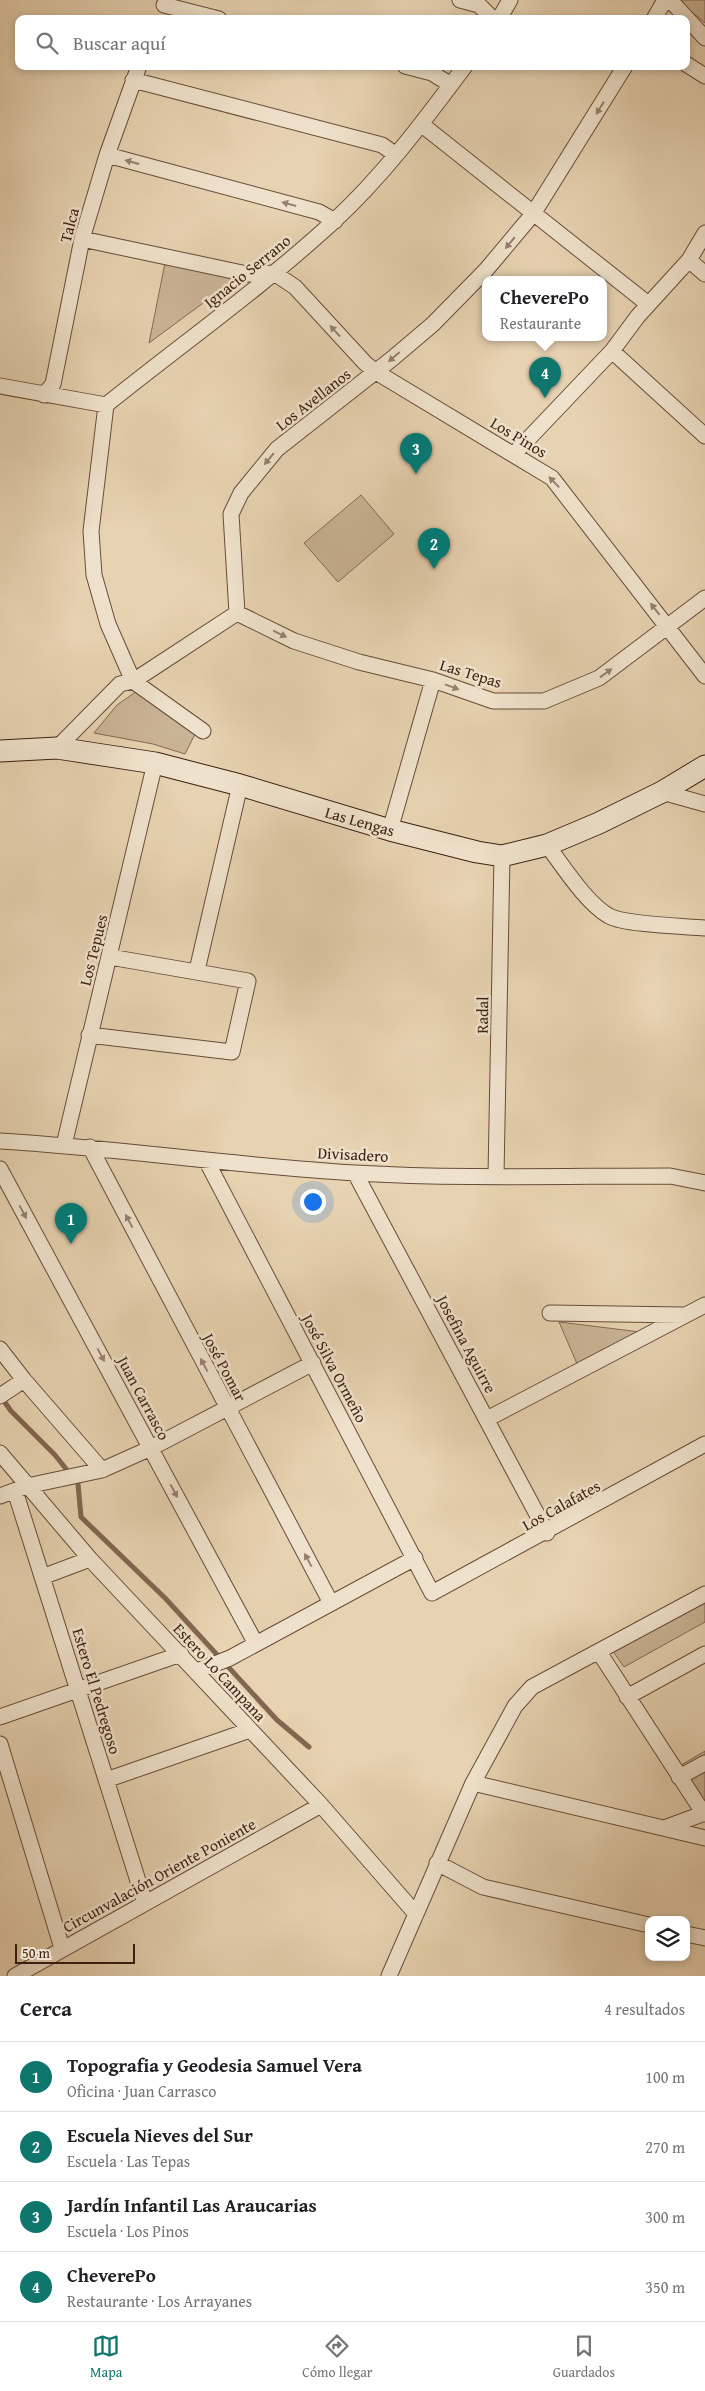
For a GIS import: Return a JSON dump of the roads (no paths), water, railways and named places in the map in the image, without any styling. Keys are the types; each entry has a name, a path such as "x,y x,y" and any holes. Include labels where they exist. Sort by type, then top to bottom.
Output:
{"street":[{"path":"460,0 480,5 489,15"},
{"path":"501,15 510,0"},
{"path":"656,15 665,0"},
{"path":"670,0 684,15"},
{"path":"162,8 199,15"},
{"path":"690,22 705,38"},
{"path":"690,67 705,76"},
{"path":"420,70 432,73 451,85"},
{"name":"Ignacio Serrano","path":"106,405 274,274 334,221 396,156 462,70"},
{"name":"Los Avellanos","path":"237,613 231,514 240,492 277,449 376,372 433,324 460,297 533,214 623,70"},
{"path":"136,73 382,145 396,156"},
{"name":"Talca","path":"44,396 53,384 82,239 107,155 136,73"},
{"path":"421,124 648,304"},
{"path":"107,155 319,212 334,221"},
{"path":"514,454 612,352 648,304 689,260 705,233"},
{"path":"82,239 247,274 274,274"},
{"path":"689,260 705,274"},
{"name":"Los Pinos","path":"274,274 295,287 365,363 376,372 552,478 705,676"},
{"path":"612,352 705,436"},
{"path":"0,386 44,396 106,405 91,531 94,575 108,624 133,681 202,731"},
{"name":"Las Tepas","path":"237,613 294,641 359,662 433,680 493,701 544,701 599,678 705,598"},
{"path":"57,748 120,684 133,681 237,613"},
{"path":"390,830 433,680"},
{"name":"Las Lengas","path":"0,751 57,748 156,763 240,785 390,830 477,852 502,856 547,845 662,792 705,766"},
{"name":"Los Tepues","path":"64,1145 156,763"},
{"path":"198,966 240,785"},
{"path":"662,792 705,804"},
{"path":"547,845 589,899 609,916 634,922 705,928"},
{"name":"Radal","path":"496,1176 502,856"},
{"path":"89,1035 232,1052 248,981 110,958"},
{"name":"Divisadero","path":"0,1141 90,1147 206,1160 355,1173 496,1176 670,1176 705,1183"},
{"name":"José Pomar","path":"90,1147 226,1408 331,1603"},
{"name":"José Silva Ormeño","path":"206,1160 432,1594"},
{"name":"Juan Carrasco","path":"0,1169 256,1644"},
{"name":"Josefina Aguirre","path":"355,1173 547,1533"},
{"path":"487,1419 705,1305"},
{"path":"550,1313 687,1315"},
{"path":"0,1349 95,1471"},
{"path":"0,1496 21,1488 95,1471 151,1448 313,1363"},
{"path":"5,1393 24,1380"},
{"name":"Los Calafates","path":"432,1594 547,1533 705,1444"},
{"name":"Estero Lo Campana","path":"0,1453 21,1488 182,1654 202,1670 250,1730 321,1805 416,1914"},
{"name":"Estero El Pedregoso","path":"21,1488 42,1577 145,1903"},
{"path":"202,1670 230,1658 414,1558"},
{"path":"42,1577 90,1559"},
{"path":"389,1976 473,1783 515,1706 532,1687 705,1594"},
{"path":"599,1652 704,1813 664,1828"},
{"path":"0,1717 182,1654"},
{"path":"627,1697 705,1654"},
{"path":"106,1780 250,1730"},
{"path":"0,1744 62,1948"},
{"path":"679,1777 705,1763"},
{"path":"473,1783 705,1838"},
{"name":"Circunvalación Oriente Poniente","path":"15,1976 62,1948 321,1805"},
{"path":"437,1863 483,1887 645,1924"},
{"path":"690,1935 705,1938"}],"waterway":[{"path":"1,1397 11,1411 55,1455 78,1484 81,1517 165,1598 277,1720 309,1747"}],"place":[{"name":"CheverePo","path":"545,398"},
{"name":"Jardín Infantil Las Araucarias","path":"416,474"},
{"name":"Escuela Nieves del Sur","path":"434,569"},
{"name":"Topografia y Geodesia Samuel Vera","path":"71,1244"}]}
